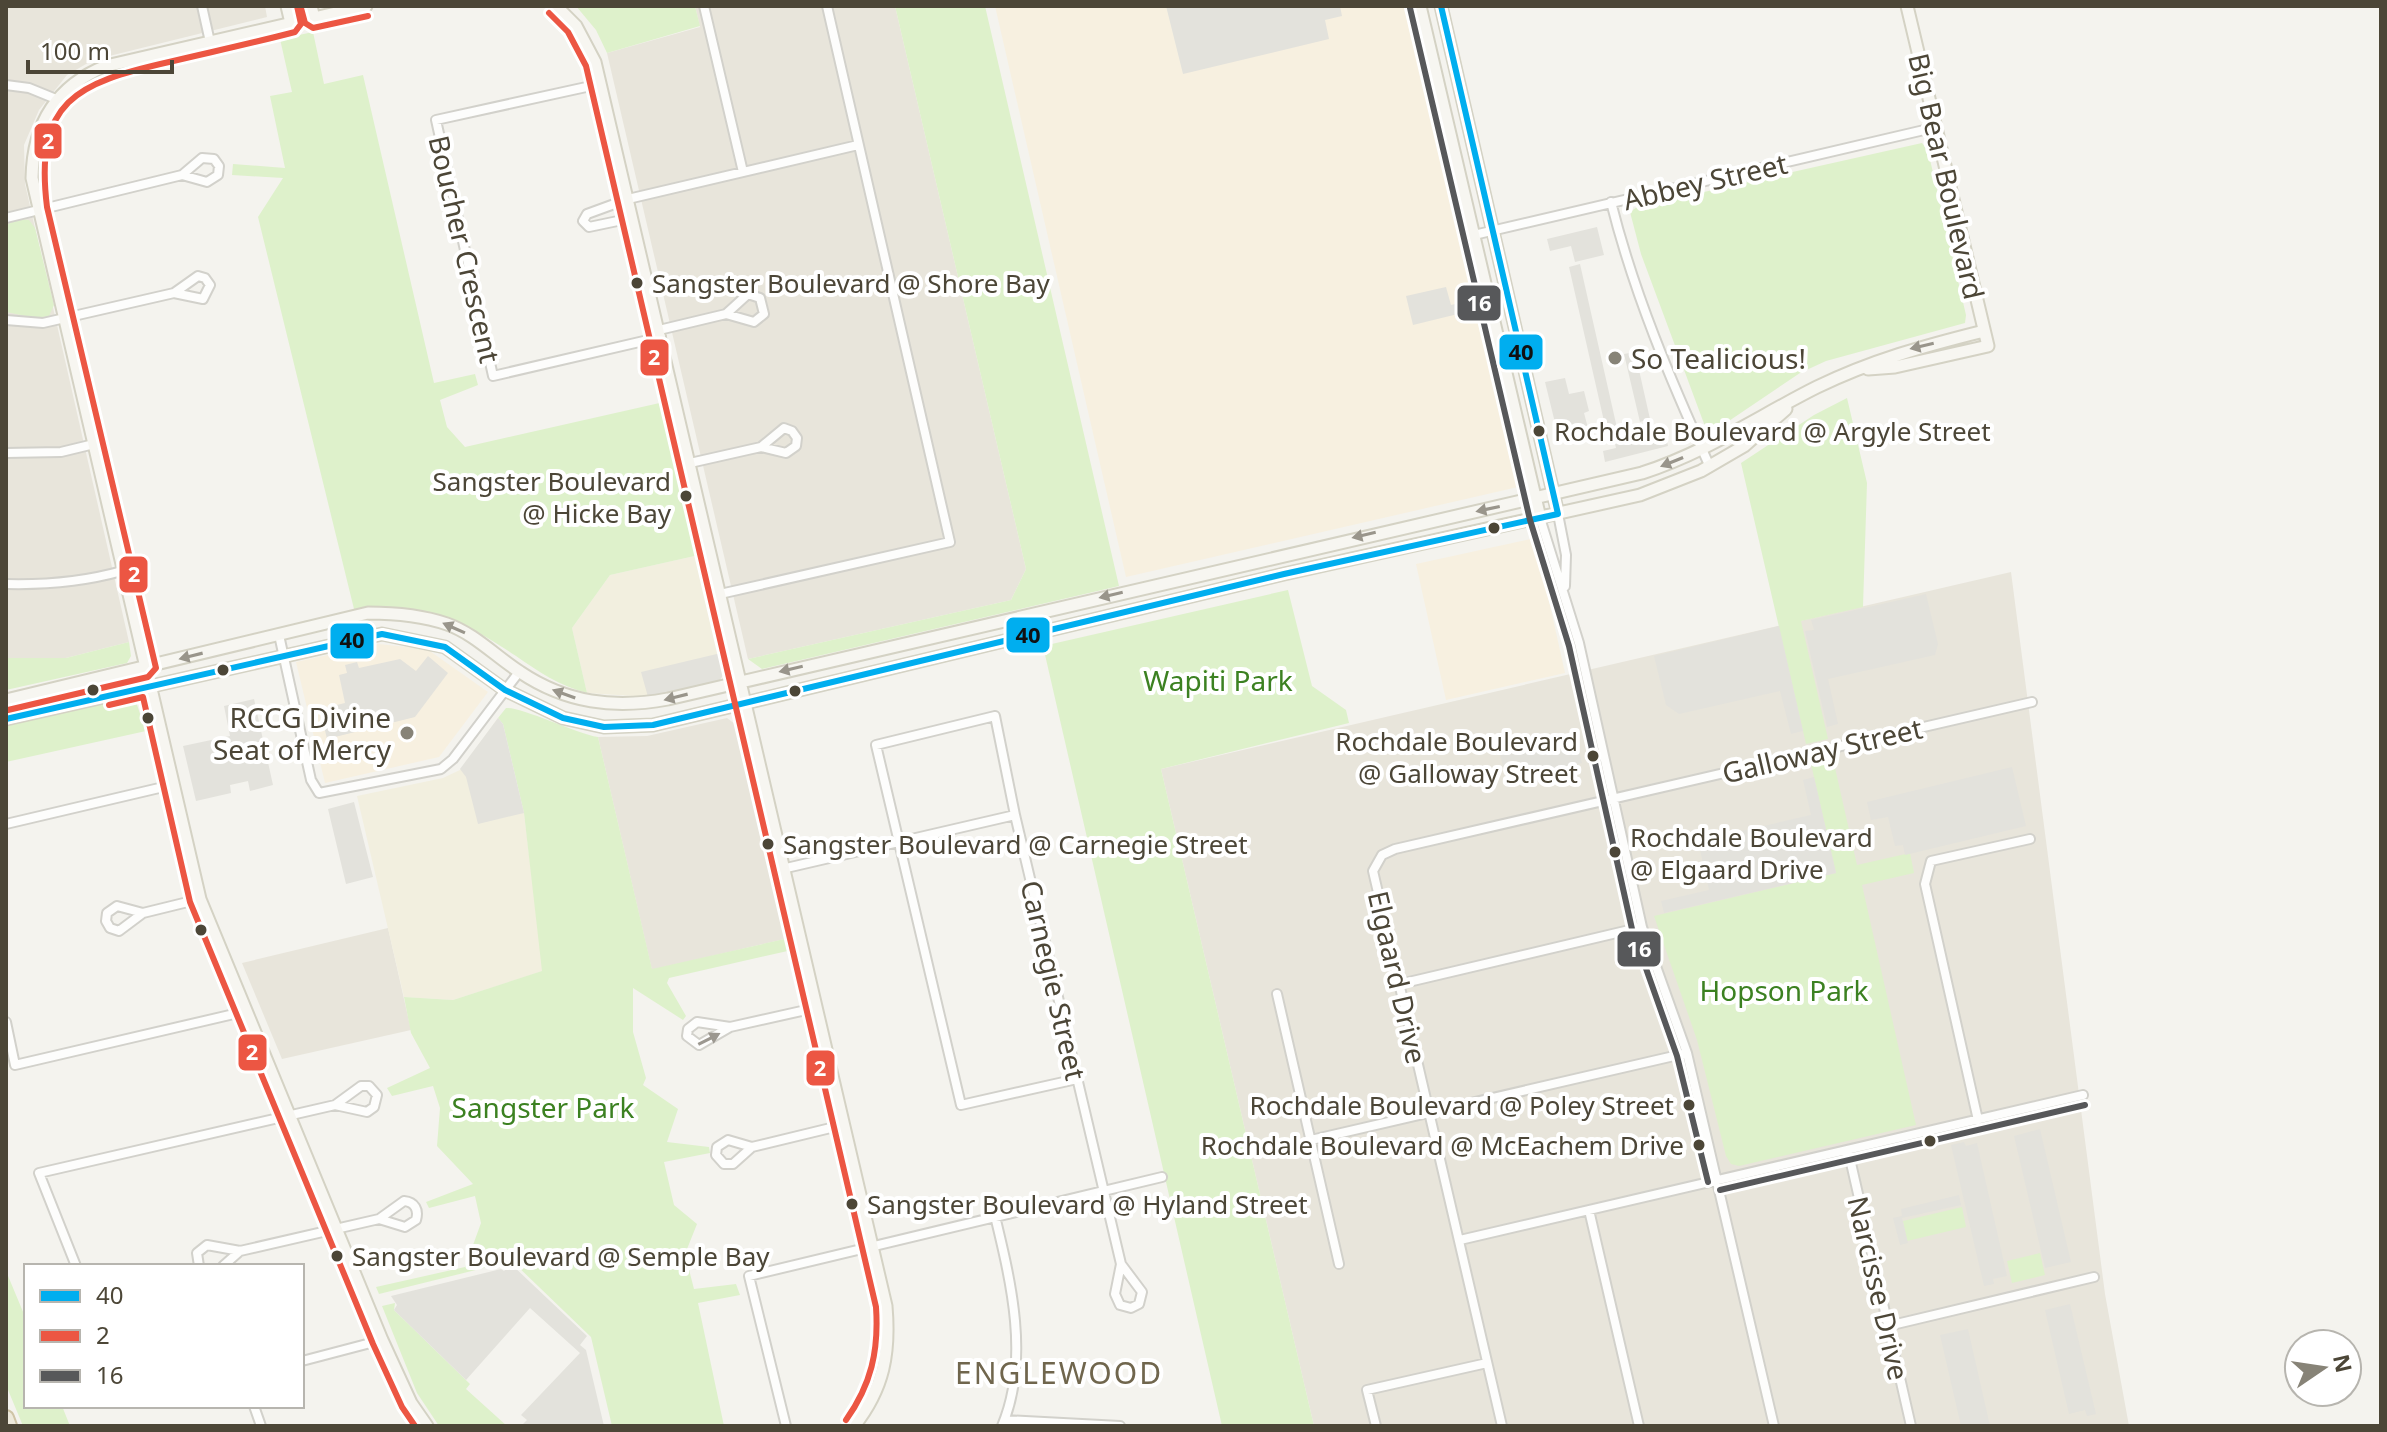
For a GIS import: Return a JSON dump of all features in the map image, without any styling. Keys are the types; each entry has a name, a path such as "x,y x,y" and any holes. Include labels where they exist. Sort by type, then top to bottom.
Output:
{"highway":[{"path":"6,1418 9,1426"}],"street":[{"path":"202,6 210,42"},
{"path":"287,6 291,23"},
{"path":"366,6 313,12 291,23 106,66 77,79 56,99 33,149 32,178 200,899 382,1340 411,1403 427,1426"},
{"path":"556,6 588,44 600,84 886,1306 887,1362 878,1390 854,1426"},
{"path":"704,6 743,172"},
{"path":"720,594 950,542 827,6"},
{"path":"1420,6 1540,518 1551,561 1565,591 1642,927 1687,1053 1774,1426"},
{"path":"1441,6 1558,514 1566,555 1565,591"},
{"name":"Big Bear Boulevard","path":"1863,369 1895,367 1988,346 1907,6"},
{"name":"Boucher Crescent","path":"600,84 436,120 493,376 660,333"},
{"path":"6,85 29,88 56,99"},
{"name":"Abbey Street","path":"1474,235 1937,127"},
{"path":"632,218 589,227 583,221 587,214 628,199 858,145"},
{"path":"6,218 182,175"},
{"path":"1611,202 1631,276 1710,467"},
{"path":"6,320 43,323 174,293"},
{"path":"660,333 726,314 748,294 760,298 765,305 762,318 754,322 726,314"},
{"path":"6,700 368,613 413,614 450,625 475,638 519,672 564,694 612,705 668,699 1642,473 1702,450 1792,403 1814,388 1896,352 1984,331"},
{"path":"6,719 382,634 404,636 445,647 505,690 563,718 604,727 653,725 1284,574 1640,495 1710,467 1744,446 1792,403"},
{"path":"6,453 61,452 94,444"},
{"path":"690,463 761,447"},
{"path":"6,584 38,585 91,580 122,571"},
{"path":"279,635 311,780 319,793 441,769 519,672"},
{"name":"Galloway Street","path":"1613,798 2032,702"},
{"name":"Carnegie Street","path":"900,843 876,745 995,716 1015,815 1121,1264"},
{"path":"6,824 172,785"},
{"name":"Elgaard Drive","path":"1502,1426 1373,871 1382,855 1613,798"},
{"path":"782,869 1015,815"},
{"path":"1978,1120 1925,884 1931,861 2030,839"},
{"path":"900,843 961,1105 1077,1079"},
{"path":"143,913 200,899"},
{"path":"1400,984 1642,927"},
{"path":"1277,994 1339,1264"},
{"path":"730,1027 697,1022 688,1029 687,1036 691,1043 703,1044 730,1027 815,1008"},
{"path":"6,1022 15,1065 247,1011"},
{"path":"1311,1140 1687,1053"},
{"path":"75,1264 39,1173 291,1117 335,1105 361,1086 369,1086 377,1095 376,1104 367,1112 335,1105"},
{"path":"1460,1240 2083,1095"},
{"path":"752,1147 843,1125"},
{"name":"Narcisse Drive","path":"1848,1150 1911,1426"},
{"path":"786,1426 749,1276 1162,1177"},
{"path":"1589,1210 1639,1426"},
{"path":"995,1216 1010,1280 1016,1335 1003,1423 1120,1426"},
{"path":"199,1264 197,1253 207,1245 240,1251 379,1219"},
{"path":"225,1264 240,1251"},
{"path":"1121,1264 1142,1292 1141,1300 1131,1308 1123,1307 1115,1298 1121,1264"},
{"path":"1888,1326 2094,1277"},
{"path":"304,1360 382,1340"},
{"path":"1376,1426 1367,1390 1487,1363"}],"shaded area":[{"path":"6,6 265,6 267,17 93,60 67,75 39,110 24,145 25,184 129,642 66,658 6,658"},
{"path":"695,6 895,6 1026,569 1011,600 748,659 607,53 700,27"},
{"path":"995,6 1407,6 1518,487 1126,577"},
{"path":"1166,6 1340,6 1342,16 1325,20 1329,39 1183,74"},
{"path":"1597,227 1604,255 1575,262 1571,246 1550,251 1547,239"},
{"path":"1580,264 1617,428 1606,430 1569,267"},
{"path":"1446,287 1451,305 1464,302 1466,312 1413,325 1406,296"},
{"path":"1635,352 1650,419 1640,422 1624,354"},
{"path":"1565,378 1569,394 1584,391 1589,411 1584,413 1588,428 1558,435 1545,382"},
{"path":"1643,425 1647,442 1666,437 1668,446 1605,462 1603,451 1616,448 1612,431"},
{"path":"1535,538 1565,673 1446,700 1416,564"},
{"path":"699,555 726,670 720,680 648,697 587,693 572,628 610,575"},
{"path":"2011,572 2105,1294 2129,1426 1314,1426 1161,769"},
{"path":"1926,594 1938,644 1935,655 1828,679 1838,724 1827,727 1805,631 1814,630 1811,620"},
{"path":"1779,626 1803,731 1791,734 1780,691 1679,714 1666,705 1654,656"},
{"path":"378,644 427,649 488,692 439,757 325,783 296,662"},
{"path":"721,653 726,670 720,680 648,697 641,672"},
{"path":"428,656 448,673 415,717 327,739 320,709 345,703 339,675 347,673 345,665 357,662 359,668 400,659 416,671"},
{"path":"254,699 273,785 250,791 248,781 230,785 231,793 196,801 183,746 230,736 224,706"},
{"path":"498,718 524,813 543,971 453,1000 404,997 357,796 443,778 460,770"},
{"path":"498,718 503,724 524,813 478,824 466,777 460,769"},
{"path":"727,718 739,727 789,938 652,970 598,737 647,736"},
{"path":"1575,735 1582,763 1506,781 1500,753"},
{"path":"2012,767 2026,826 1905,855 1903,845 1895,846 1888,817 1871,820 1867,802"},
{"path":"1814,777 1836,873 1664,913 1661,901 1709,890 1698,841 1811,815 1803,780"},
{"path":"354,802 373,877 346,884 328,809"},
{"path":"388,928 411,1030 282,1059 242,963"},
{"path":"2040,1129 2071,1262 2045,1268 2014,1136"},
{"path":"1964,1142 1966,1146 1977,1143 2007,1276 1993,1279 1994,1284 1984,1286 1951,1145"},
{"path":"1959,1195 1961,1205 1902,1218 1908,1243 1900,1245 1893,1218 1902,1216 1901,1209"},
{"path":"511,1264 587,1336 580,1345 586,1350 604,1426 523,1424 527,1420 521,1415 580,1353 530,1308 466,1380 394,1310 397,1305 391,1296 501,1269 504,1271"},
{"path":"2070,1304 2096,1414 2087,1416 2085,1410 2069,1414 2045,1310"},
{"path":"1968,1329 1990,1426 1961,1426 1940,1335"}],"green space":[{"path":"576,6 695,6 700,26 607,53 596,30"},
{"path":"895,6 985,6 1119,586 762,669 748,659 1011,600 1026,569"},
{"path":"313,32 324,84 363,75 434,383 475,374 478,385 440,400 447,427 465,447 664,402 699,555 610,575 572,628 587,693 550,678 477,632 440,616 401,608 354,609 258,217 283,178 232,175 233,164 285,168 270,96 292,92 280,39"},
{"path":"1922,143 1928,151 1966,315 1965,323 1826,361 1800,373 1717,429 1706,429 1641,254 1630,212 1637,207"},
{"path":"16,219 29,220 35,228 54,305 49,316 36,318 6,312 6,226"},
{"path":"1847,398 1867,483 1863,607 1801,621 1828,739 1806,744 1741,463 1814,415"},
{"name":"Wapiti Park","path":"1288,590 1312,686 1346,710 1349,723 1161,769 1314,1426 1222,1426 1043,646"},
{"path":"129,642 131,656 127,663 6,690 6,658 66,658"},
{"path":"125,698 135,699 146,731 6,762 6,726"},
{"name":"Sangster Park","path":"506,708 598,737 652,969 789,938 792,950 669,978 667,983 686,1016 683,1020 633,988 633,1032 646,1078 643,1085 678,1109 667,1142 709,1147 710,1153 664,1162 674,1205 697,1224 685,1254 694,1289 736,1284 740,1295 698,1303 724,1426 612,1426 591,1337 512,1261 379,1294 376,1287 465,1267 481,1223 475,1196 429,1208 426,1202 473,1184 437,1146 440,1108 433,1086 392,1096 387,1088 430,1068 411,1033 404,997 453,1000 542,971 524,813 503,724 498,718"},
{"name":"Hopson Park","path":"1833,759 1857,865 1910,853 1914,873 1862,885 1916,1125 1739,1166 1731,1164 1726,1156 1697,1040 1654,916 1836,873 1811,764"},
{"path":"1962,1207 1966,1227 1907,1241 1903,1221"},
{"path":"2040,1253 2045,1275 2012,1283 2007,1261"},
{"path":"6,1271 24,1314 24,1408 63,1408 70,1426 23,1426 6,1385"},
{"path":"395,1303 394,1310 470,1384 466,1389 507,1426 439,1426 417,1393 382,1306"}],"transit line":[{"name":"2","path":"8,710 148,677 156,668 47,207 45,171 48,143 55,120 68,103 86,89 109,79 295,32 301,24 297,6"},
{"name":"40","path":"6,719 382,634 445,647 505,690 563,718 604,727 653,725 1284,574 1558,514 1441,6"},
{"name":"2","path":"301,8 305,23 313,28 368,16"},
{"name":"16","path":"1410,8 1530,520 1569,646 1632,929 1677,1056 1708,1182"},
{"name":"2","path":"549,13 568,32 586,66 876,1307 872,1367 862,1394 846,1420"},
{"name":"2","path":"109,705 143,697 190,902 373,1344 402,1407 415,1426"},
{"name":"16","path":"1720,1190 2085,1105"}],"place":[{"name":"Sangster Boulevard @ Shore Bay","path":"637,283"},
{"name":"So Tealicious!","path":"1615,358"},
{"name":"Rochdale Boulevard @ Argyle Street","path":"1539,431"},
{"name":"Sangster Boulevard @ Hicke Bay","path":"686,496"},
{"name":"RCCG Divine Seat of Mercy","path":"407,733"},
{"name":"Rochdale Boulevard @ Galloway Street","path":"1593,756"},
{"name":"Sangster Boulevard @ Carnegie Street","path":"768,844"},
{"name":"Rochdale Boulevard @ Elgaard Drive","path":"1615,852"},
{"name":"Rochdale Boulevard @ Poley Street","path":"1689,1105"},
{"name":"Rochdale Boulevard @ McEachem Drive","path":"1699,1145"},
{"name":"Sangster Boulevard @ Hyland Street","path":"852,1204"},
{"name":"Sangster Boulevard @ Semple Bay","path":"337,1256"}],"district":[{"name":"ENGLEWOOD","path":"1059,1372"}]}
